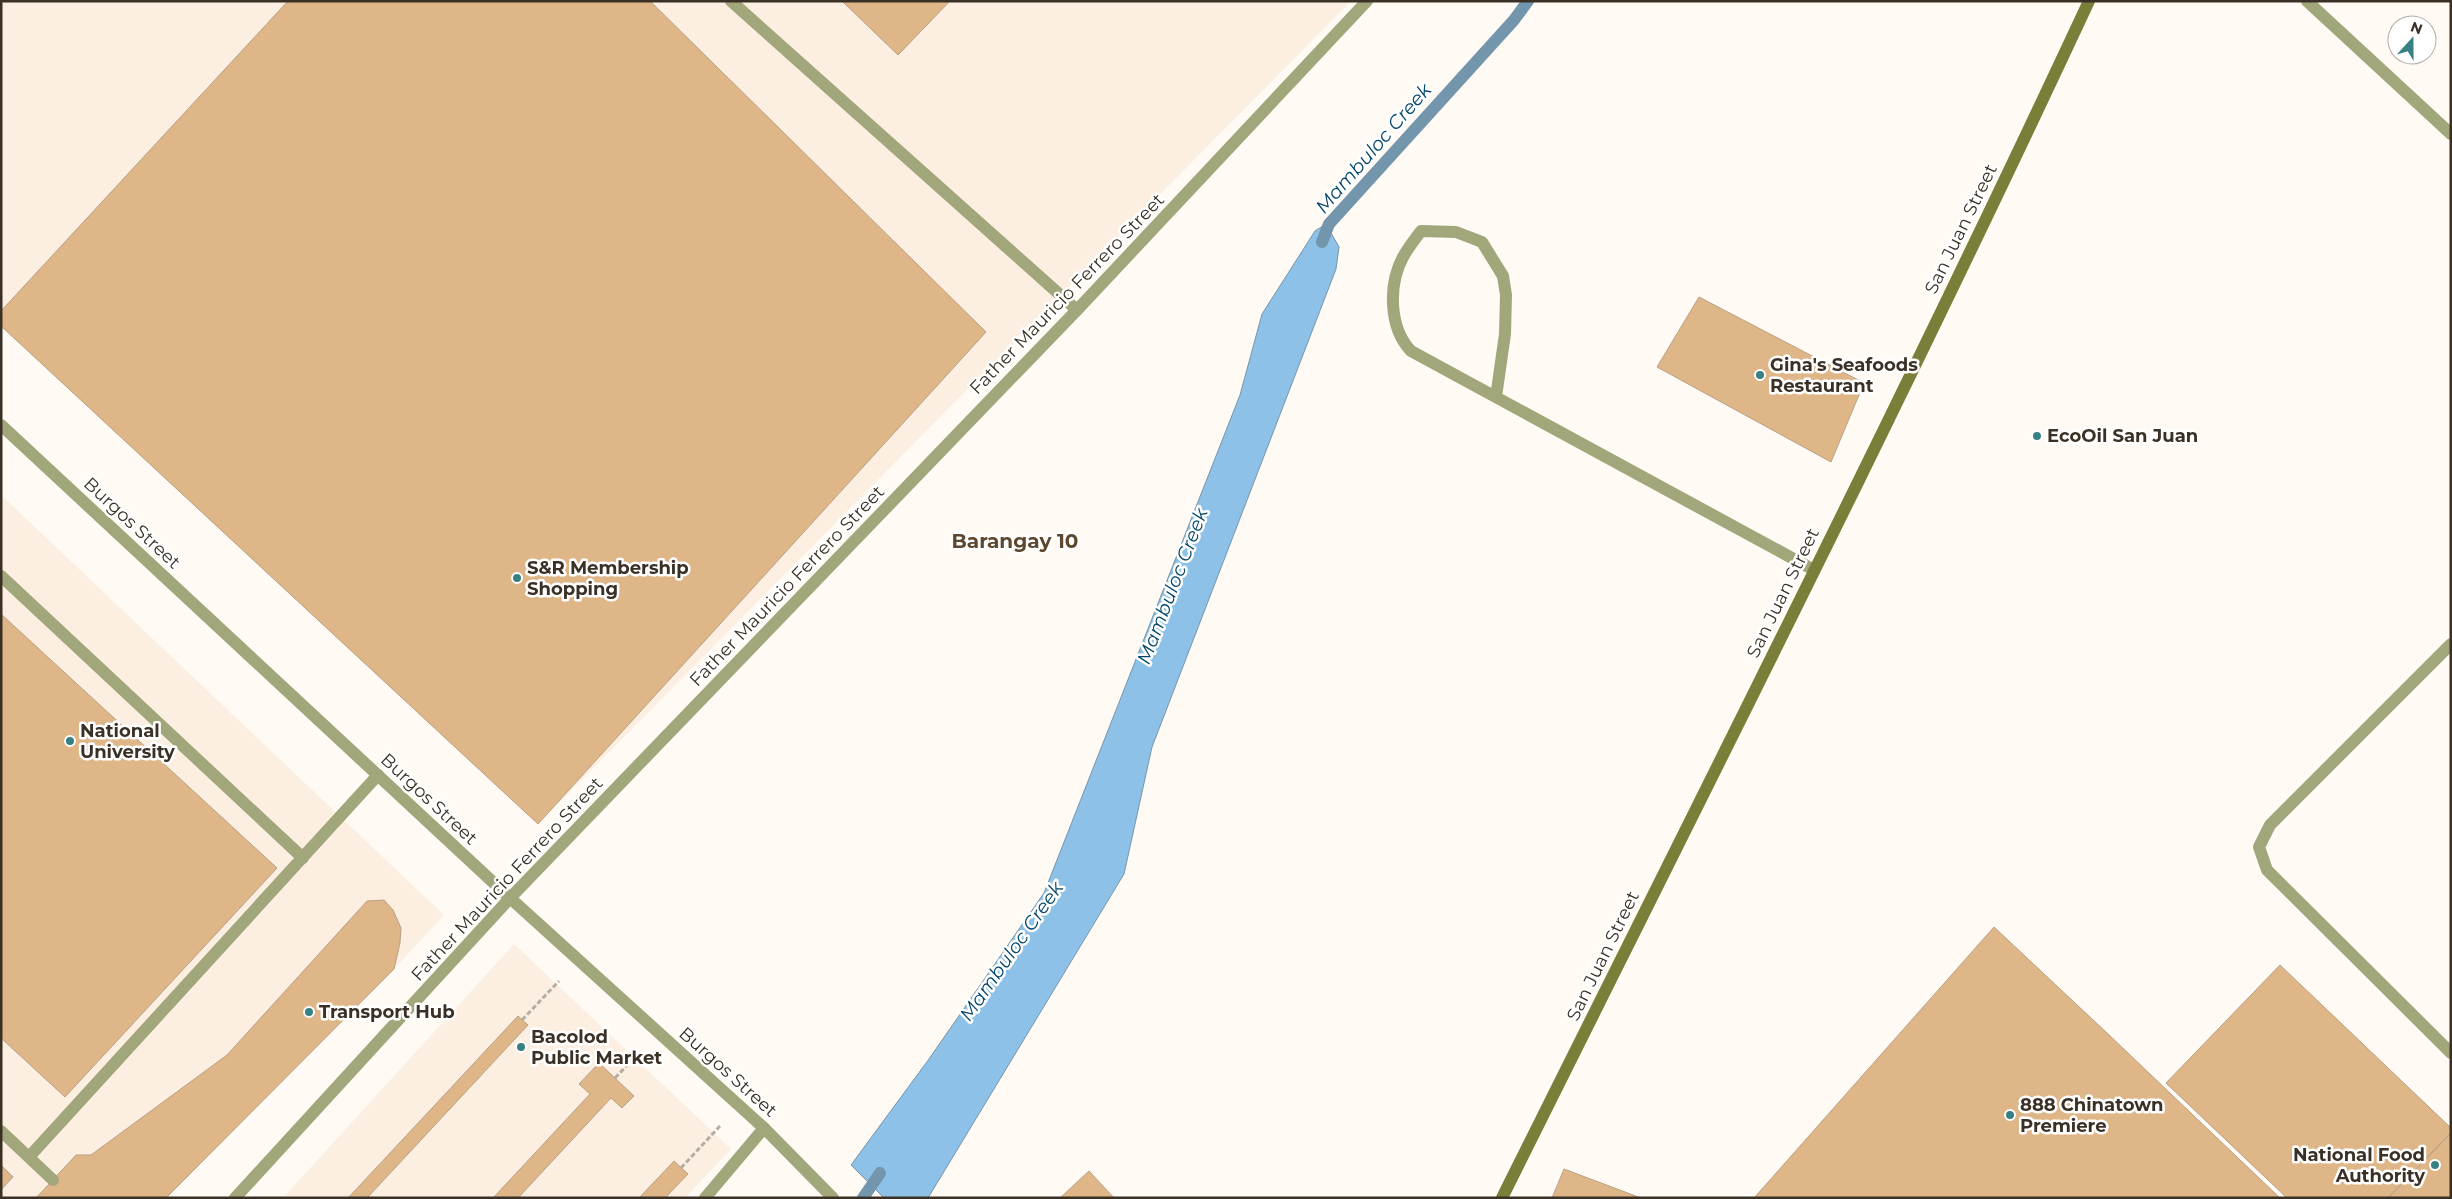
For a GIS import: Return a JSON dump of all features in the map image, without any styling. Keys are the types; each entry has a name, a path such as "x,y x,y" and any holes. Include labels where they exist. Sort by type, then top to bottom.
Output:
{"main road":[{"name":"San Juan Street","path":"1502,1198 1814,570 2034,119 2089,1"}],"street":[{"path":"731,1 1078,310"},
{"name":"Father Mauricio Ferrero Street","path":"239,1197 510,898 1078,310 1367,1"},
{"path":"2307,1 2451,134"},
{"path":"1496,397 1505,334 1506,295 1502,276 1482,242 1456,232 1421,231 1402,258 1395,283 1394,319 1403,342 1411,351 1814,570"},
{"name":"Burgos Street","path":"1,425 510,898 764,1128 828,1193"},
{"path":"1,576 303,858"},
{"path":"2451,644 2270,825 2260,847 2267,870 2451,1053"},
{"path":"29,1157 378,775"},
{"path":"705,1198 764,1128"},
{"path":"1,1132 53,1180"}],"path":[{"path":"522,1020 578,960"},
{"path":"616,1078 658,1032"},
{"path":"682,1168 739,1106"}],"shaded area":[{"name":"S&R Membership Shopping","path":"1,1 1351,1 538,824 1,326"},
{"path":"1,495 444,915 394,969 166,1198 1,1198"},
{"name":"Bacolod Public Market","path":"514,944 731,1149 685,1198 283,1198"}],"water":[{"path":"1326,224 1339,247 1336,269 1152,747 1124,874 928,1198 884,1198 851,1165 929,1059 1044,893 1240,395 1262,314 1315,231"}],"building":[{"name":"S&R Membership Shopping","path":"288,1 650,1 986,332 538,824 1,326 1,311"},
{"path":"842,1 950,1 898,55"},
{"name":"Gina's Seafoods Restaurant","path":"1699,297 1864,383 1831,462 1657,367"},
{"name":"National University","path":"1,614 277,868 65,1097 1,1038"},
{"name":"Transport Hub","path":"384,900 393,910 401,928 400,943 394,969 166,1198 36,1198 76,1155 91,1155 227,1055 367,901"},
{"name":"888 Chinatown Premiere","path":"1994,927 2107,1033 2280,1198 1754,1198"},
{"path":"2280,965 2451,1128 2451,1133 2388,1198 2287,1198 2166,1083"},
{"path":"518,1016 528,1025 367,1198 348,1198"},
{"path":"599,1063 634,1096 622,1108 611,1098 518,1198 493,1198 590,1094 579,1084"},
{"name":"National Food Authority","path":"2451,1133 2451,1198 2388,1198"},
{"path":"674,1161 688,1174 665,1198 639,1198"},
{"path":"1,1165 13,1177 1,1190"},
{"path":"1564,1169 1641,1198 1552,1198"},
{"path":"1089,1171 1114,1198 1060,1198"}],"waterway":[{"name":"Mambuloc Creek","path":"1322,242 1329,224 1514,20 1528,1"},
{"name":"Mambuloc Creek","path":"863,1198 880,1173"}],"place":[{"name":"Gina's Seafoods Restaurant","path":"1760,375"},
{"name":"EcoOil San Juan","path":"2037,436"},
{"name":"S&R Membership Shopping","path":"517,578"},
{"name":"National University","path":"70,741"},
{"name":"Transport Hub","path":"309,1012"},
{"name":"Bacolod Public Market","path":"521,1047"},
{"name":"888 Chinatown Premiere","path":"2010,1115"},
{"name":"National Food Authority","path":"2435,1165"}],"district":[{"name":"Barangay 10","path":"1015,541"}]}
